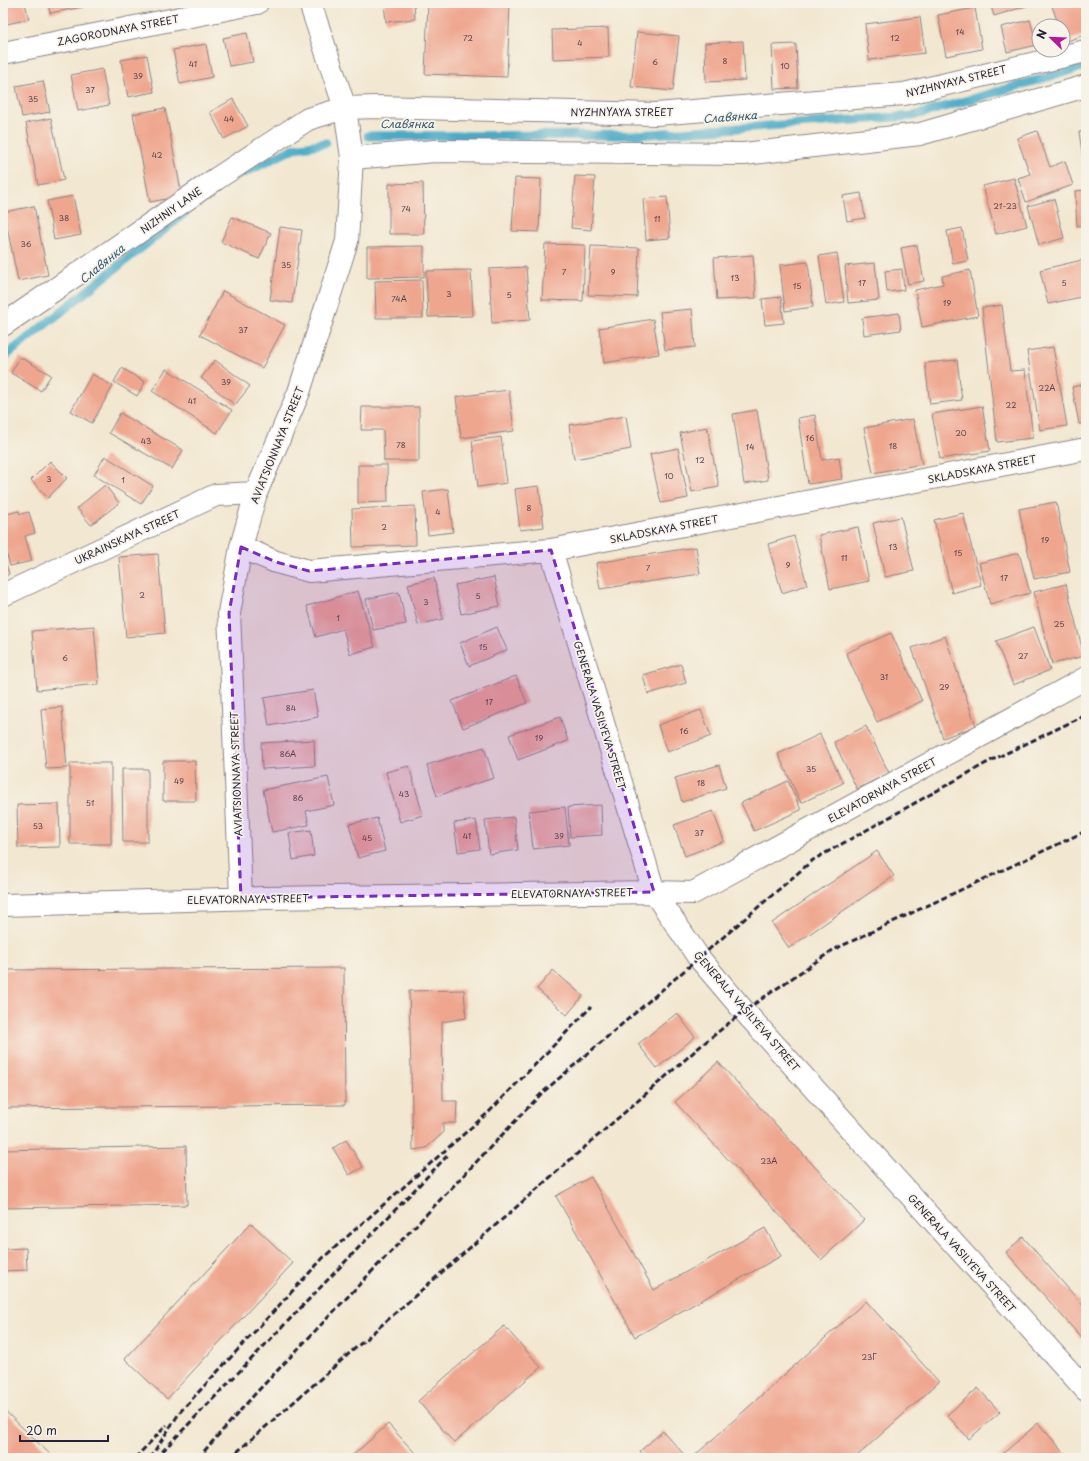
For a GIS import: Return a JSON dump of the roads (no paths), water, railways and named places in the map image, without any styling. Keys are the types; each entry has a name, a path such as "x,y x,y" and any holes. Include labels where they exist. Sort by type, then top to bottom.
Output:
{"street":[{"name":"ZAGORODNAYA STREET","path":"3,53 257,3"},
{"name":"AVIATSIONNAYA STREET","path":"241,898 229,613 241,547 256,493 299,392 347,241 352,158 345,108 310,3"},
{"name":"NYZHNYAYA STREET","path":"345,108 376,107 656,114 904,94 1086,51"},
{"path":"352,158 435,151 744,154 920,134 1086,86"},
{"name":"NIZHNIY LANE","path":"3,326 216,179 308,120 345,108"},
{"name":"SKLADSKAYA STREET","path":"241,547 276,562 309,571 551,550 1086,450"},
{"name":"UKRAINSKAYA STREET","path":"3,595 216,495 256,493"},
{"name":"GENERALA VASILYEVA STREET","path":"551,550 654,892 699,958 744,1011 1086,1390"},
{"name":"ELEVATORNAYA STREET","path":"3,905 241,898 654,892 693,893 1086,678"}],"waterway":[{"name":"Славянка","path":"368,136 636,135 913,116 1086,66"},
{"name":"Славянка","path":"242,174 295,148 326,143"},
{"name":"Славянка","path":"3,358 185,213"}],"railway":[{"path":"198,1458 255,1394 542,1093 813,860 990,761 1086,715"},
{"path":"230,1458 703,1044 744,1011 833,950 1086,831"},
{"path":"150,1458 180,1412 324,1257 490,1111 591,1007"},
{"path":"156,1458 449,1154"},
{"path":"135,1458 167,1425"}]}
